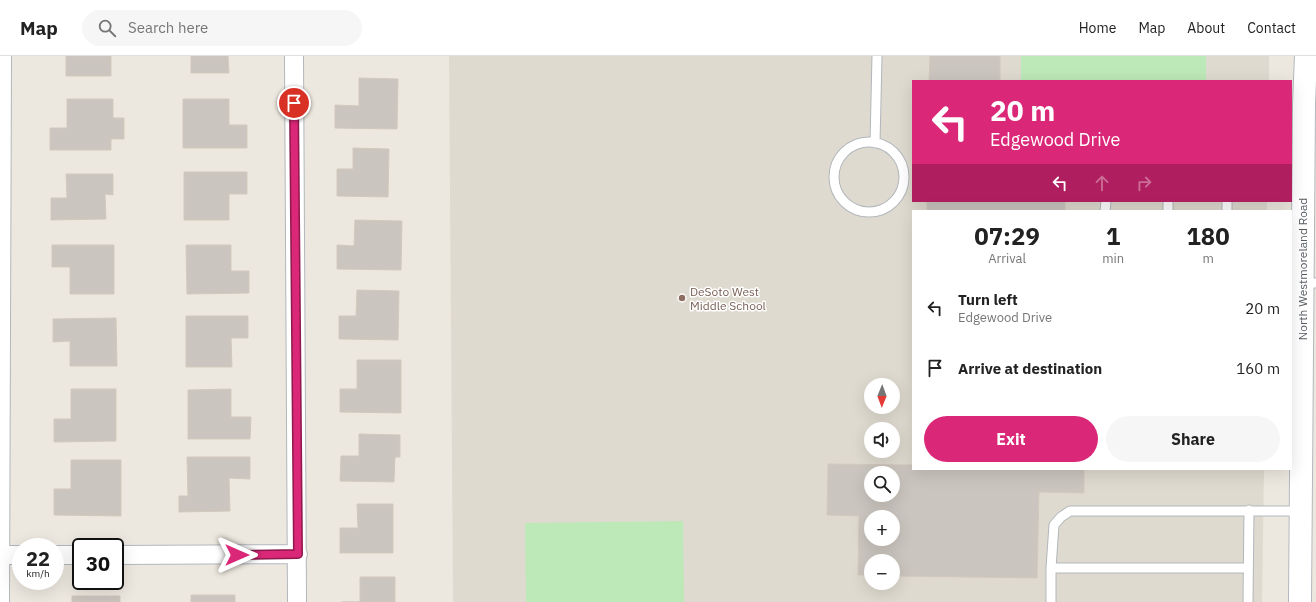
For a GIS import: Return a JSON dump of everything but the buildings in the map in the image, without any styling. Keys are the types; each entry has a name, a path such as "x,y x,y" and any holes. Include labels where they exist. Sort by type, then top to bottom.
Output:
{"main road":[{"name":"North Westmoreland Road","path":"1300,602 1303,283 1300,124 1306,56"}],"street":[{"path":"0,602 2,56"},
{"path":"294,56 298,554 297,602"},
{"path":"124,555 298,554"},
{"path":"0,555 12,555"}],"lane":[{"path":"875,143 877,56"},
{"path":"875,143 891,150 899,159 904,169 904,181 901,192 895,202 885,209 874,212 862,212 852,208 842,200 836,191 834,179 835,168 840,157 848,149 858,144 875,143"},
{"path":"1248,602 1249,510"},
{"path":"1051,602 1050,568 1054,525 1061,516 1070,511 1300,511"},
{"path":"1050,568 1248,568"}],"shaded area":[{"name":"DeSoto West Middle School","path":"449,56 1269,56 1269,80 912,80 912,202 1267,202 1267,210 912,210 912,470 1264,470 1262,602 453,602"}],"green space":[{"path":"1021,56 1206,56 1206,80 1021,80"},
{"path":"683,521 684,602 526,602 525,523"}],"place":[{"name":"DeSoto West Middle School","path":"682,298"}],"route":[{"path":"237,555 298,554 294,103"}]}
